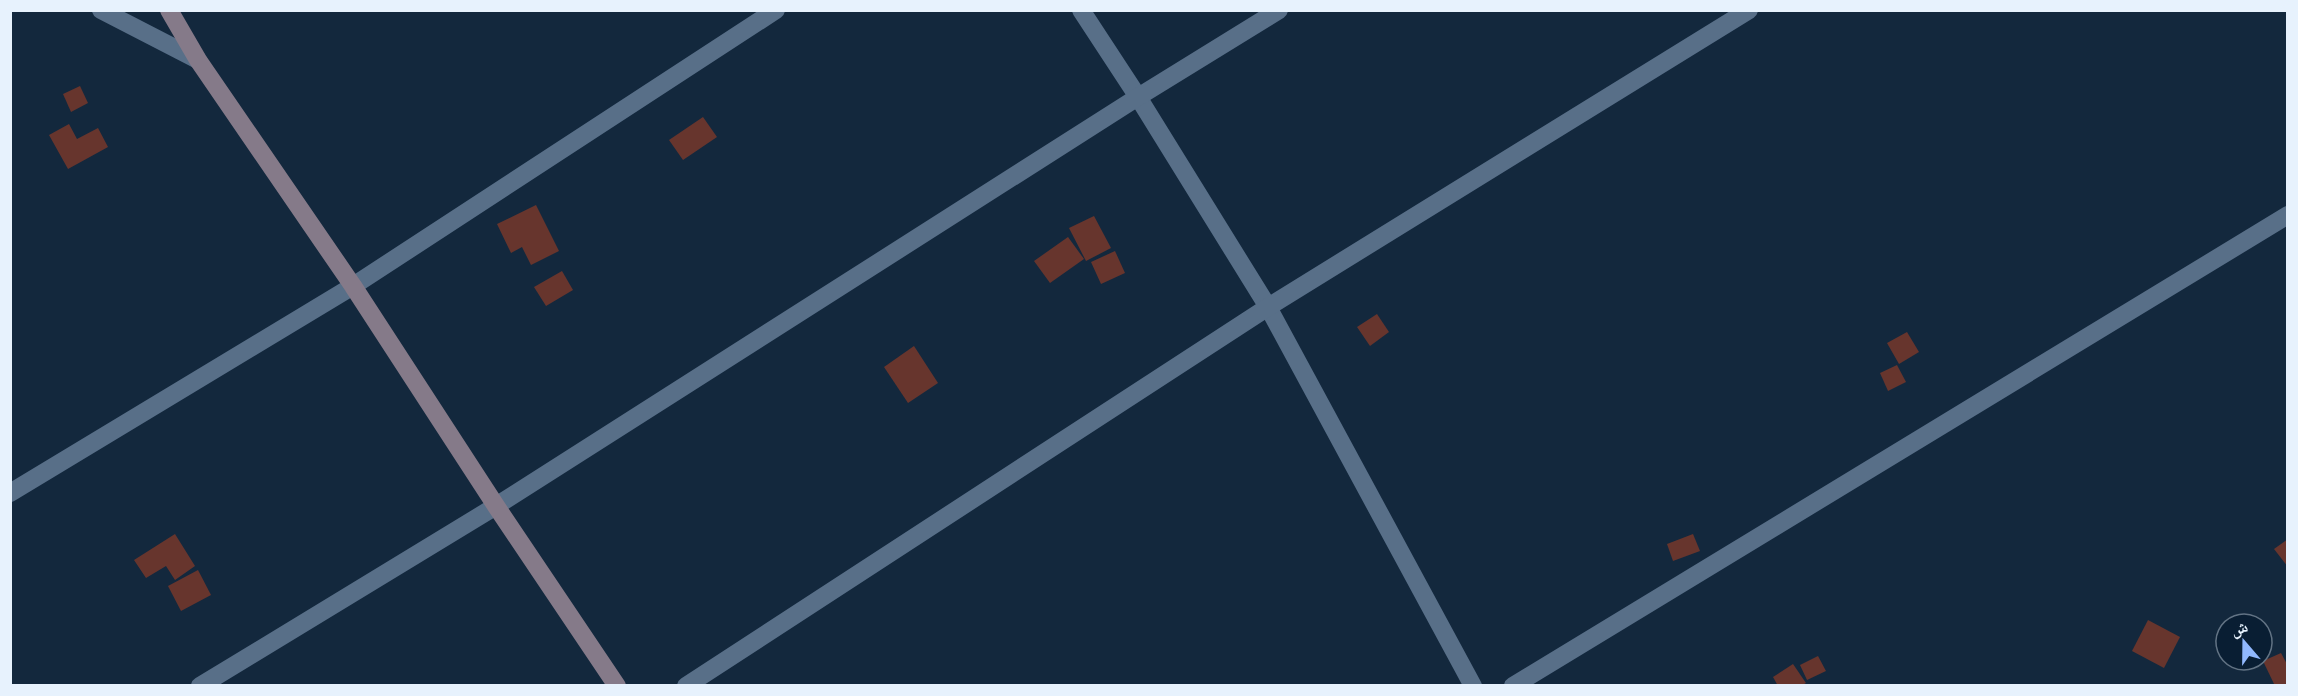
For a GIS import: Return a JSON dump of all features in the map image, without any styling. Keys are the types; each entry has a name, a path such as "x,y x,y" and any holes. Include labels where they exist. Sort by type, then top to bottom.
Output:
{"street":[{"path":"101,10 198,60"},
{"path":"169,10 198,60 352,286 617,686"},
{"path":"10,493 352,286 776,10"},
{"path":"1082,10 1268,307 1473,686"},
{"path":"200,686 496,506 1138,97 1279,10"},
{"path":"686,686 1268,307 1749,10"},
{"path":"1513,686 2288,216"}],"building":[{"path":"80,86 88,103 71,112 63,94"},
{"path":"703,117 717,137 683,160 669,140"},
{"path":"69,124 77,139 98,128 108,147 68,169 49,135"},
{"path":"536,205 559,251 531,265 522,247 511,253 497,224"},
{"path":"1094,216 1111,248 1086,261 1069,228"},
{"path":"1068,237 1084,259 1050,283 1034,261"},
{"path":"1115,251 1125,273 1101,284 1091,262"},
{"path":"562,271 573,290 546,306 534,287"},
{"path":"1377,314 1389,332 1370,346 1357,327"},
{"path":"1907,332 1919,352 1899,364 1887,343"},
{"path":"914,346 938,383 908,403 884,367"},
{"path":"1897,365 1906,382 1888,391 1880,373"},
{"path":"175,534 195,566 175,580 166,566 146,578 134,560"},
{"path":"1693,534 1700,551 1673,561 1667,544"},
{"path":"2288,539 2288,567 2274,549"},
{"path":"198,570 211,595 181,611 168,586"},
{"path":"2148,620 2180,637 2164,668 2132,651"},
{"path":"2281,653 2288,666 2288,686 2275,686 2268,672 2274,672 2274,656"},
{"path":"1818,656 1826,671 1807,680 1800,665"},
{"path":"1793,664 1806,683 1801,686 1778,686 1773,677"}]}
